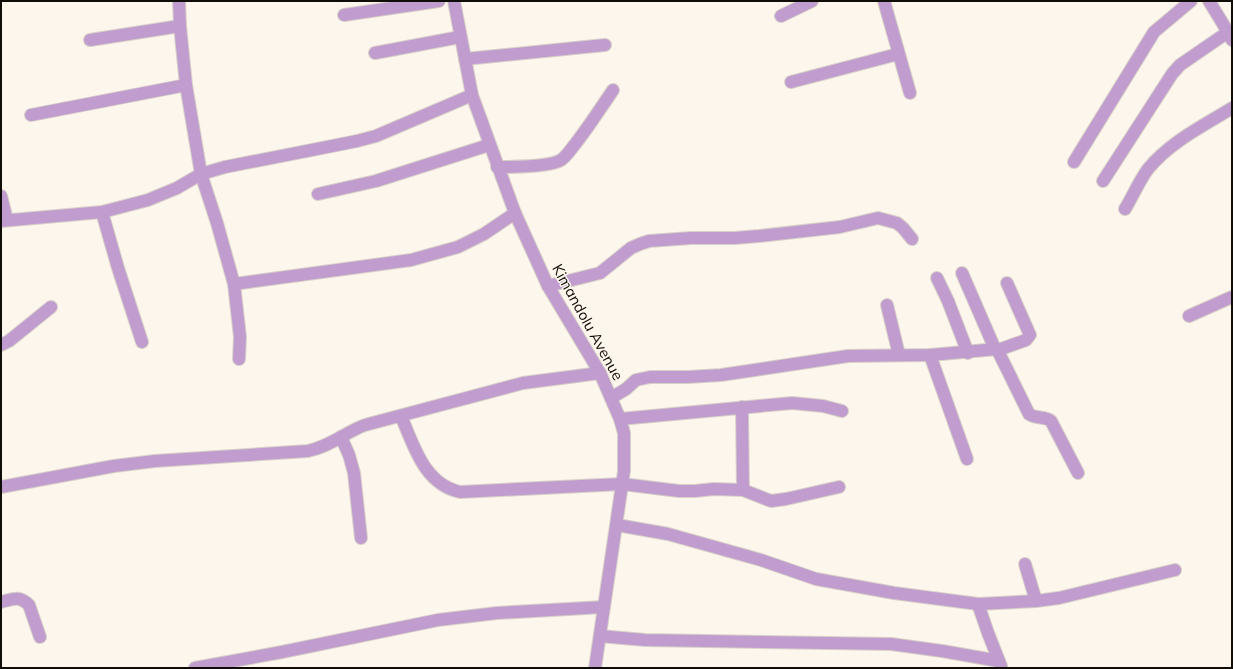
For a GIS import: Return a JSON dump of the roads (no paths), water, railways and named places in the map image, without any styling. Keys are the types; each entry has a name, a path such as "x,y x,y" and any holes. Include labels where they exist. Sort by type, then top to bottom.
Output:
{"street":[{"path":"179,1 186,85 201,174 217,223 234,284 240,337 239,359"},
{"path":"344,15 439,1"},
{"name":"Kimandolu Avenue","path":"454,1 472,94 489,145 515,213 548,286 600,373 620,419 624,433 624,471 595,668"},
{"path":"781,16 812,1"},
{"path":"884,1 910,93"},
{"path":"1074,162 1154,32 1191,1"},
{"path":"1104,181 1172,74 1180,65 1230,36 1209,1"},
{"path":"90,40 180,26"},
{"path":"375,53 460,37"},
{"path":"465,59 605,45"},
{"path":"791,82 898,54"},
{"path":"31,115 186,85"},
{"path":"497,167 526,166 561,160 568,154 584,133 613,90"},
{"path":"1,196 4,220 102,212 148,200 177,188 201,174 225,167 357,141 391,130 472,94"},
{"path":"1125,209 1148,170 1162,154 1172,145 1232,108"},
{"path":"318,194 376,182 489,145"},
{"path":"102,212 142,342"},
{"path":"234,284 411,260 458,247 484,234 515,213"},
{"path":"548,286 600,273 631,248 649,241 759,236 840,227 878,218 896,223 903,228 912,239"},
{"path":"962,273 997,350 1029,414 1034,417 1052,421 1078,473"},
{"path":"937,278 948,301 968,352"},
{"path":"611,398 626,389 636,380 642,378 721,375 843,357 930,355 997,350 1026,340 1030,334 1007,283"},
{"path":"1189,316 1232,297"},
{"path":"887,305 899,355"},
{"path":"1,345 9,341 51,307"},
{"path":"930,355 967,459"},
{"path":"1,487 114,466 155,461 308,451 330,444 352,430 365,425 523,383 600,373"},
{"path":"620,419 792,403 823,406 842,411"},
{"path":"742,407 744,490"},
{"path":"401,416 416,453 426,470 435,480 451,490 460,492 622,484 679,491 714,489 744,490 771,501 816,493 839,487"},
{"path":"341,437 349,455 354,473 362,538"},
{"path":"617,524 668,534 761,560 816,579 894,593 978,604 1036,601 1059,598 1175,570"},
{"path":"1025,564 1036,601"},
{"path":"1,602 16,598 25,601 29,605 40,637"},
{"path":"978,604 1001,664"},
{"path":"195,668 438,620 496,613 604,607"},
{"path":"600,636 666,640 891,644 942,651 1001,664"}]}
